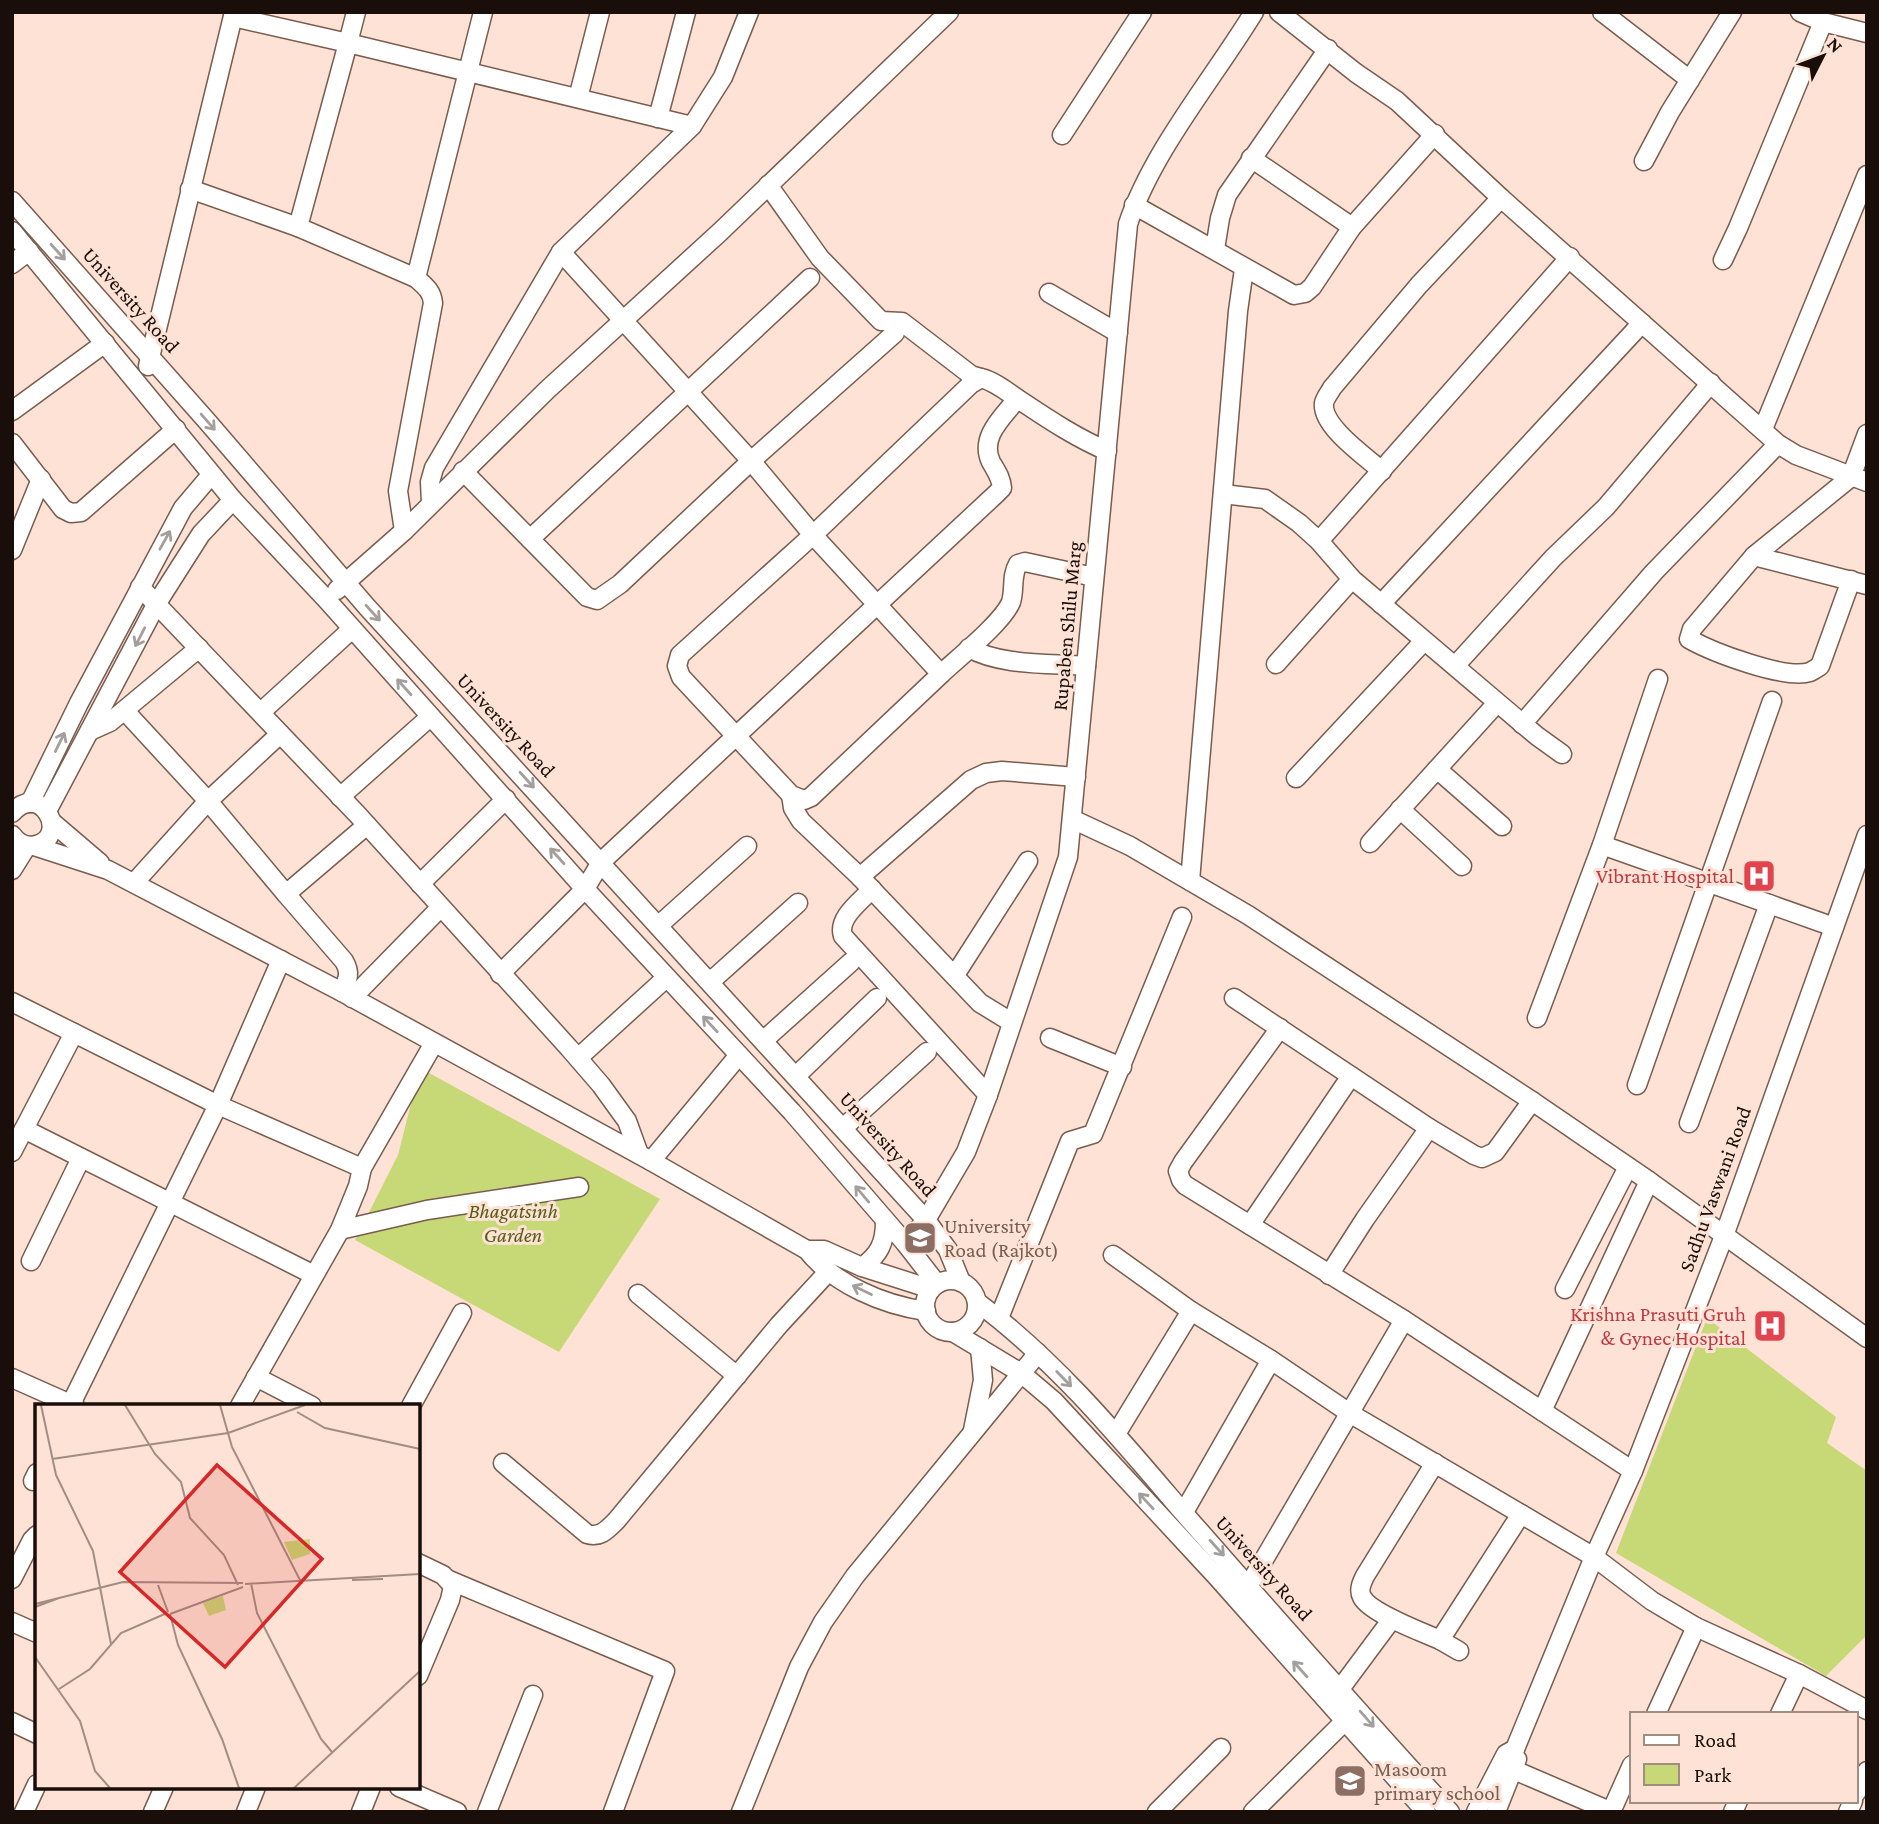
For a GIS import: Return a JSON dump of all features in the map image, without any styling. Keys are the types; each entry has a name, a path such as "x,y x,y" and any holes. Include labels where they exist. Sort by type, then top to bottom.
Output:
{"street":[{"path":"298,227 356,12"},
{"path":"415,278 482,12"},
{"path":"578,98 600,12"},
{"path":"658,118 686,12"},
{"path":"431,503 430,482 434,468 561,252 692,126 723,77 750,12"},
{"path":"326,599 404,531 547,390 949,12"},
{"path":"1062,135 1142,12"},
{"name":"Rupaben Shilu Marg","path":"906,1244 926,1220 966,1152 988,1095 1068,857 1128,224 1134,205 1174,135 1254,12"},
{"path":"1279,12 1356,73 1397,101 1501,198 1778,444 1859,480"},
{"path":"1602,12 1690,80"},
{"path":"1644,161 1732,12"},
{"path":"1800,12 1823,22 1867,33"},
{"path":"141,386 151,357 234,15 692,126"},
{"path":"1723,260 1823,22"},
{"path":"1216,249 1220,218 1227,195 1328,49"},
{"path":"1134,205 1294,295 1305,293 1312,287 1352,227 1435,134"},
{"path":"1251,158 1352,227"},
{"path":"1763,429 1867,175"},
{"path":"768,185 820,258 881,321 902,322 971,375 989,380 1071,434 1107,451"},
{"path":"190,189 298,227 415,278 428,288 433,296 433,303 398,491 404,531"},
{"path":"1382,471 1326,419 1324,403 1332,388 1419,285 1501,198"},
{"name":"University Road","path":"12,201 346,582 926,1220 948,1250 961,1282"},
{"path":"12,231 211,475 326,599 666,978 792,1112 906,1244 934,1287"},
{"path":"12,264 29,251"},
{"path":"561,252 751,461 813,535 941,674"},
{"path":"1319,541 1570,257"},
{"path":"1190,881 1238,311 1244,269"},
{"path":"530,539 810,278"},
{"path":"1049,293 1118,333"},
{"path":"1381,604 1642,323"},
{"path":"463,471 587,597 597,600 620,584 751,461 895,333"},
{"path":"12,411 105,343"},
{"path":"981,379 971,384 813,535 680,655 677,666 681,677 791,795 804,800 811,797 1003,614 1011,602 1014,571 1018,564 1025,562 1094,577"},
{"path":"1455,666 1553,558 1606,506 1711,383"},
{"path":"500,974 585,888 601,862 1002,488 1001,479 987,450 988,440 1017,399"},
{"path":"12,443 63,509 71,513 81,512 176,429"},
{"path":"1754,556 1859,582 1820,666 1809,672 1774,670 1707,649 1689,639 1692,629 1754,556 1859,480 1867,434"},
{"path":"1522,724 1654,572 1778,444"},
{"path":"108,870 43,807 19,805 79,703 183,508 211,475"},
{"path":"12,550 41,479"},
{"path":"1223,494 1265,499 1299,523 1319,541 1352,579 1522,724 1562,754"},
{"path":"20,841 46,840 50,835 50,816 90,731 157,603 201,534 233,500"},
{"path":"1276,664 1352,579"},
{"path":"140,587 367,825 578,1059 627,1121 645,1158"},
{"path":"261,712 352,629"},
{"path":"1296,778 1424,641"},
{"path":"90,731 101,728 125,711 200,648"},
{"path":"969,648 997,659 1086,666"},
{"path":"1537,1018 1602,845 1658,679"},
{"path":"1637,1085 1772,702"},
{"path":"1370,843 1497,703"},
{"path":"125,711 208,801 344,961 349,969 347,995"},
{"path":"340,797 430,717"},
{"path":"134,883 208,801 280,734"},
{"path":"1437,769 1502,826"},
{"path":"988,1095 843,936 840,928 866,883 971,780 986,773 1002,771 1076,777"},
{"path":"791,795 793,808 801,821 866,883 981,1003 1011,1022"},
{"path":"420,884 506,799"},
{"path":"1400,809 1462,866"},
{"path":"1072,819 1130,846 1248,915 1532,1101 1867,1338"},
{"path":"286,894 367,825"},
{"name":"Sadhu Vaswani Road","path":"1515,1749 1594,1557 1633,1471 1724,1236 1867,835"},
{"path":"20,841 108,870 134,883 347,995 645,1158 807,1250 828,1272 885,1301 926,1311"},
{"path":"12,870 20,841"},
{"path":"1602,845 1834,927"},
{"path":"658,926 747,846"},
{"path":"955,975 1028,861"},
{"path":"710,982 798,903"},
{"path":"1689,1123 1769,904"},
{"path":"347,995 440,908"},
{"path":"999,1318 1070,1141 1093,1134 1182,917"},
{"path":"72,1404 218,1105 281,960"},
{"path":"764,1041 851,962"},
{"path":"578,1059 666,978"},
{"path":"796,1076 877,998"},
{"path":"1234,998 1429,1128 1482,1158 1495,1152 1532,1101"},
{"path":"12,1002 218,1105 362,1168"},
{"path":"1280,1028 1183,1162 1178,1171 1181,1180 1185,1185 1404,1320 1633,1471"},
{"path":"12,1152 74,1032"},
{"path":"1050,1038 1122,1067"},
{"path":"241,1404 341,1230 362,1168 434,1043"},
{"path":"843,1128 927,1052"},
{"path":"645,1158 739,1055"},
{"path":"1250,1224 1351,1076"},
{"path":"1329,1275 1429,1128"},
{"path":"24,1129 314,1275"},
{"path":"31,1261 81,1158"},
{"path":"1565,1289 1628,1167"},
{"path":"1542,1411 1648,1181"},
{"path":"341,1230 427,1209 579,1187"},
{"path":"862,1268 881,1248 886,1222"},
{"path":"807,1250 824,1250 862,1268 934,1287"},
{"path":"1113,1255 1191,1311 1271,1360 1351,1414 1594,1557 1652,1601 1696,1627 1799,1674 1867,1710"},
{"path":"503,1463 587,1534 594,1536 602,1533 616,1521 828,1272"},
{"path":"953,1279 961,1282 974,1293 977,1302 974,1319 953,1332 937,1327 930,1321 926,1311 926,1300 934,1287 953,1279"},
{"path":"638,1294 737,1376"},
{"name":"University Road","path":"977,1302 1038,1353 1116,1434 1450,1812"},
{"path":"1116,1434 1191,1311"},
{"path":"412,1404 462,1313"},
{"path":"1250,1585 1404,1320"},
{"name":"University Road","path":"953,1332 1021,1373 1054,1401 1217,1577 1426,1812"},
{"path":"972,1433 983,1380 980,1348"},
{"path":"741,1812 799,1667 823,1622 855,1576 1038,1353"},
{"path":"1184,1512 1271,1360"},
{"path":"256,1377 308,1404"},
{"path":"12,1378 70,1404"},
{"path":"1436,1463 1360,1587 1362,1597 1373,1608 1459,1651"},
{"path":"1440,1640 1521,1514"},
{"path":"12,1579 35,1537"},
{"path":"420,1564 449,1580 665,1671 613,1812"},
{"path":"420,1671 450,1600 453,1586 449,1580"},
{"path":"1340,1689 1392,1619"},
{"path":"12,1622 35,1632"},
{"path":"1657,1712 1696,1627"},
{"path":"1781,1712 1799,1674"},
{"path":"488,1812 533,1695"},
{"path":"1253,1812 1346,1720"},
{"path":"12,1722 35,1733"},
{"path":"1157,1812 1221,1748"},
{"path":"1476,1812 1506,1754 1515,1749 1517,1758 1514,1770 1496,1812"},
{"path":"1514,1770 1611,1812 1630,1769"},
{"path":"1858,1789 1867,1771"},
{"path":"24,1812 35,1788"},
{"path":"153,1812 163,1789"},
{"path":"246,1812 255,1789"},
{"path":"361,1812 370,1789"},
{"path":"404,1789 457,1812"}],"green space":[{"name":"Bhagatsinh Garden","path":"420,1068 660,1199 559,1352 355,1240 398,1155"},
{"path":"1707,1318 1836,1417 1827,1443 1867,1471 1867,1635 1826,1676 1616,1553"}],"place":[{"name":"Vibrant Hospital","path":"1759,876"},
{"name":"University Road (Rajkot)","path":"920,1238"},
{"name":"Krishna Prasuti Gruh & Gynec Hospital","path":"1770,1326"},
{"name":"Masoom primary school","path":"1350,1781"}]}
